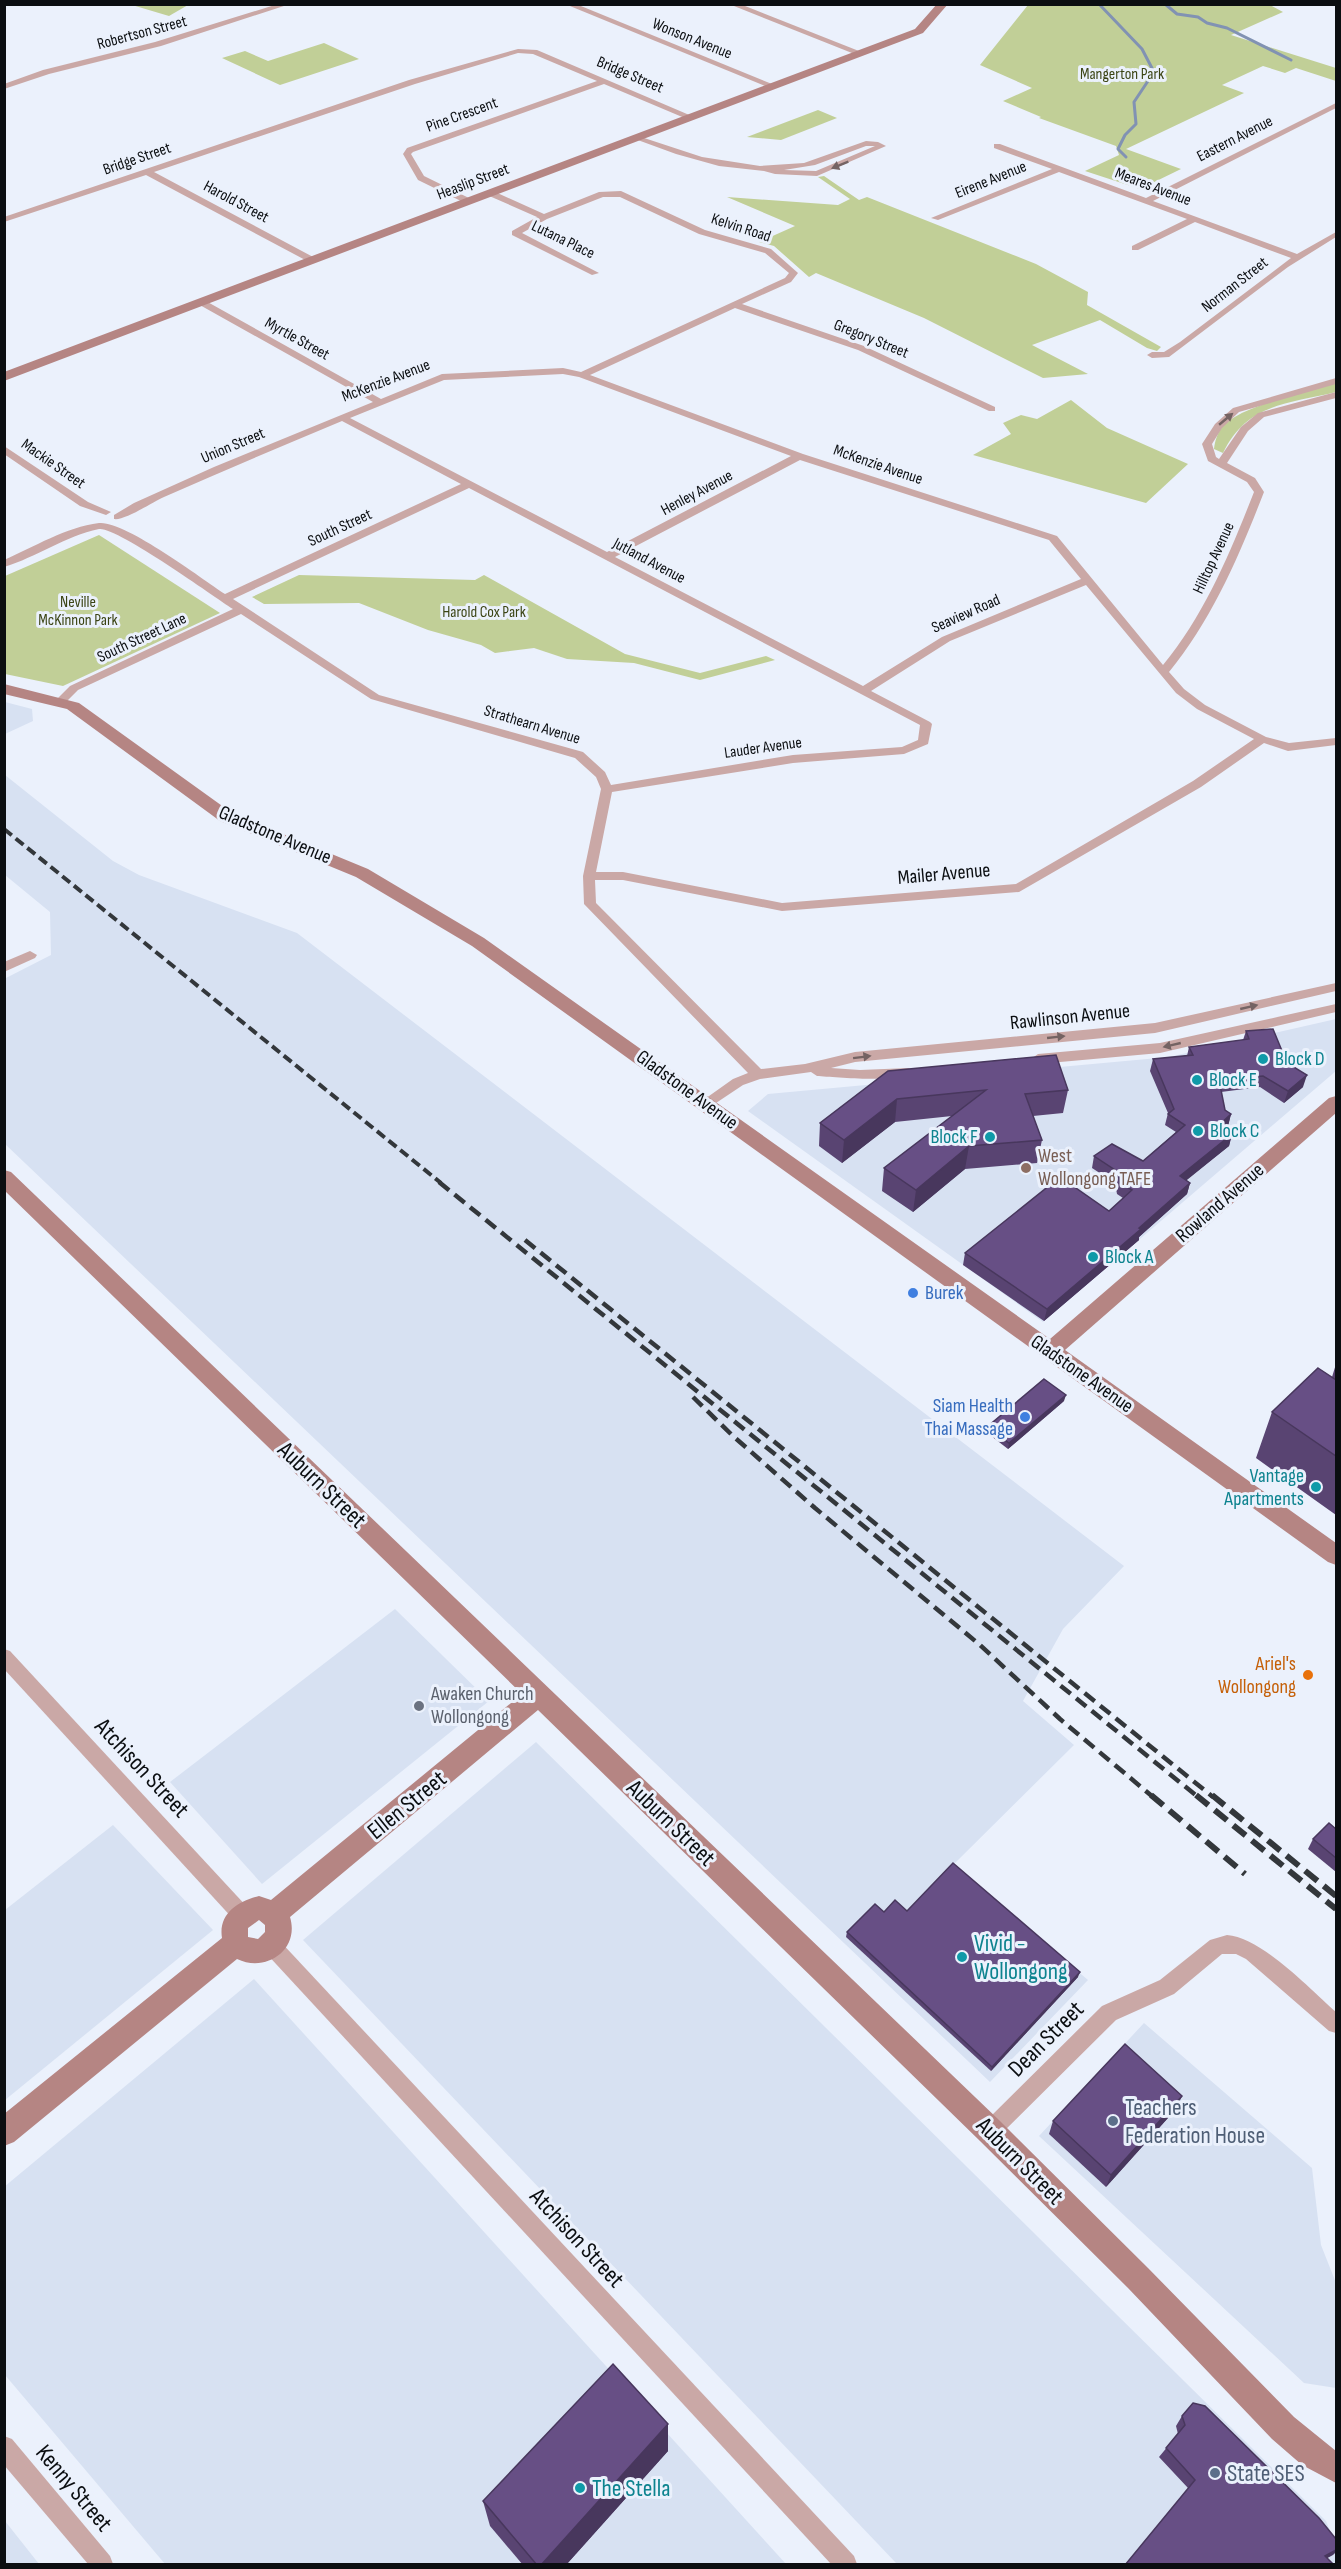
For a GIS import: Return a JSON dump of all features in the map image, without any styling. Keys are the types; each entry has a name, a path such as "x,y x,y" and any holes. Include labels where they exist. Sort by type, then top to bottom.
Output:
{"street":[{"name":"Robertson Street","path":"4,87 46,72 158,44 287,4"},
{"name":"Wonson Avenue","path":"568,4 773,86"},
{"path":"732,4 860,53"},
{"name":"Heaslip Street","path":"4,377 919,31 940,5"},
{"name":"Bridge Street","path":"4,219 279,126 518,51 534,52 690,117"},
{"name":"Pine Crescent","path":"468,201 421,178 407,154 410,150 604,81"},
{"name":"Eastern Avenue","path":"1147,201 1336,105"},
{"path":"638,137 692,159 743,169 767,170 815,163 865,143 877,143 882,146 817,174 767,170"},
{"name":"Meares Avenue","path":"997,146 1297,257"},
{"name":"Eirene Avenue","path":"935,218 1059,169"},
{"name":"Harold Street","path":"146,171 312,260"},
{"path":"490,193 544,217"},
{"name":"Kelvin Road","path":"544,217 602,194 621,194 702,232 768,250 794,273 788,280 582,375"},
{"name":"Lutana Place","path":"544,217 515,233 595,273"},
{"path":"1135,248 1195,219"},
{"name":"Norman Street","path":"1152,355 1166,355 1183,344 1297,257 1336,234"},
{"name":"Myrtle Street","path":"201,302 378,401"},
{"name":"Gregory Street","path":"735,305 861,348 992,409"},
{"name":"McKenzie Avenue","path":"341,417 442,377 563,371 582,375 799,456 1053,538 1163,672 1180,691 1201,707 1263,739 1288,747 1336,742"},
{"path":"1336,381 1236,410 1218,426 1207,444 1212,459 1221,464 1244,429 1261,415 1336,395"},
{"name":"Jutland Avenue","path":"341,417 926,724 924,742"},
{"name":"Union Street","path":"112,516 341,417"},
{"name":"Mackie Street","path":"4,449 84,504"},
{"name":"Henley Avenue","path":"608,556 799,456"},
{"name":"Hilltop Avenue","path":"1163,672 1175,659 1222,584 1259,492 1251,480 1221,464"},
{"name":"South Street","path":"224,598 468,485"},
{"path":"84,504 112,516"},
{"path":"84,504 97,523"},
{"path":"4,564 112,516"},
{"path":"97,523 112,516"},
{"name":"Strathearn Avenue","path":"112,516 127,535"},
{"name":"Strathearn Avenue","path":"97,523 127,535 375,697 579,755 601,775 607,789"},
{"name":"Seaview Road","path":"864,690 946,639 1088,580"},
{"name":"South Street Lane","path":"61,701 74,688 241,610"},
{"name":"Gladstone Avenue","path":"4,689 61,701 79,709 226,817 362,873 478,942 1336,1555"},
{"name":"Mailer Avenue","path":"589,876 623,876 782,907 1019,888 1197,784 1263,739"},
{"name":"Lauder Avenue","path":"607,789 793,759 904,750 924,742"},
{"path":"607,789 589,876 590,904 758,1074"},
{"path":"4,968 30,955"},
{"name":"Rawlinson Avenue","path":"707,1104 738,1082 758,1074 805,1069 855,1057 1155,1028 1336,987"},
{"name":"Rawlinson Avenue","path":"1020,1060 1160,1048 1336,1008"},
{"name":"Rawlinson Avenue","path":"805,1069 860,1076 919,1070"},
{"name":"Rowland Avenue","path":"1050,1351 1336,1103"},
{"name":"Auburn Street","path":"4,1178 990,2131 1138,2278 1297,2442 1336,2468"},
{"name":"Atchison Street","path":"4,1656 242,1915"},
{"name":"Ellen Street","path":"274,1914 539,1695"},
{"path":"259,1908 274,1914 280,1923 280,1930 271,1946 251,1952 244,1950 236,1943 233,1935 235,1925 242,1915 259,1908"},
{"path":"4,2132 236,1943"},
{"name":"Dean Street","path":"990,2131 1104,2017 1121,2006 1148,1996 1177,1980 1210,1951 1224,1944 1253,1953 1336,2024"},
{"name":"Atchison Street","path":"271,1946 846,2565"},
{"name":"Kenny Street","path":"4,2447 102,2565"}],"shaded area":[{"path":"5,702 32,709 33,721 5,734"},
{"path":"5,775 113,861 139,875 297,933 1124,1566 1063,1629 1023,1701 1074,1745 953,1865 1088,1980 990,2082 5,1144 4,979 51,955 50,912 5,875"},
{"name":"West Wollongong TAFE","path":"1336,1019 1336,1071 1043,1322 748,1111 768,1094 1169,1057"},
{"path":"395,1609 489,1701 262,1884 170,1782"},
{"path":"536,1742 1326,2521 1336,2545 1336,2564 897,2564 303,1940"},
{"path":"113,1825 213,1930 5,2100 5,1910"},
{"path":"254,1979 786,2564 165,2564 5,2375 4,2187"},
{"path":"1144,2023 1312,2168 1321,2245 1336,2283 1336,2388 1304,2383 1039,2136"},
{"path":"5,2521 39,2564 5,2564"}],"green space":[{"path":"188,4 169,16 132,5"},
{"name":"Mangerton Park","path":"1268,4 1283,12 1231,35 1336,68 1336,81 1296,68 1285,73 1263,66 1222,85 1244,93 1126,149 1181,169 1140,189 1085,171 1119,155 1116,146 1039,118 1041,117 1003,101 1032,88 980,65 1028,5"},
{"path":"324,43 359,59 280,85 222,58 245,51 268,61"},
{"path":"818,110 837,118 781,140 747,137"},
{"path":"824,176 859,200 867,197 1036,264 1088,292 1087,305 1161,347 1157,351 1147,348 1100,320 1032,345 1088,374 1043,378 924,318 816,273 809,277 774,246 759,242 795,226 727,197 838,205 850,199 818,177"},
{"path":"1336,383 1336,392 1285,403 1257,415 1244,424 1223,453 1214,449 1222,427 1243,412 1275,400"},
{"path":"1071,400 1107,428 1188,464 1146,503 973,455 1011,434 1003,423 1021,415 1037,419"},
{"name":"Neville McKinnon Park","path":"99,535 220,613 63,686 5,674 5,576"},
{"name":"Harold Cox Park","path":"299,575 475,580 484,575 625,654 700,673 766,656 775,660 700,680 634,663 567,659 534,648 495,653 481,645 428,630 359,603 264,604 252,597"}],"building":[{"path":"1273,1029 1287,1063 1307,1075 1288,1091 1263,1076 1219,1080 1225,1110 1231,1114 1218,1126 1232,1134 1180,1176 1190,1183 1139,1228 1141,1229 1047,1309 965,1253 1060,1177 1109,1211 1132,1190 1120,1183 1118,1172 1094,1156 1112,1144 1143,1161 1185,1125 1168,1114 1174,1109 1153,1059 1193,1055 1189,1047 1249,1039 1246,1031"},
{"path":"1056,1055 1068,1090 1025,1094 1042,1140 969,1146 916,1190 884,1168 986,1090 897,1099 844,1140 820,1123 888,1071"},
{"path":"1318,1368 1336,1380 1336,1456 1272,1412"},
{"name":"Siam Health Thai Massage","path":"1044,1379 1066,1395 1009,1443 987,1427"},
{"path":"1329,1823 1336,1829 1336,1858 1313,1839"},
{"name":"Vivid - Wollongong","path":"953,1863 1080,1972 992,2067 847,1932 875,1904 884,1912 895,1900 907,1911"},
{"name":"Teachers Federation House","path":"1125,2044 1182,2096 1111,2175 1053,2121"},
{"name":"The Stella","path":"613,2364 668,2424 541,2565 537,2565 483,2501"},
{"name":"State SES","path":"1193,2403 1205,2406 1319,2518 1336,2539 1336,2550 1325,2556 1334,2565 1125,2565 1195,2480 1166,2448 1185,2425 1182,2416"}],"waterway":[{"path":"1099,4 1142,49 1154,72 1134,102 1136,124 1125,135 1118,149 1126,157"},
{"path":"1165,4 1177,14 1198,17 1207,23 1227,28 1291,60"}],"railway":[{"path":"4,829 441,1183"},
{"path":"439,1182 1198,1797"},
{"path":"525,1240 1213,1797"},
{"path":"693,1397 733,1436 815,1508 980,1645 1060,1719 1153,1797"},
{"path":"1151,1795 1245,1874"},
{"path":"1196,1795 1336,1909"},
{"path":"1212,1795 1336,1896"}],"place":[{"name":"Block D","path":"1263,1059"},
{"name":"Block E","path":"1197,1080"},
{"name":"Block C","path":"1198,1131"},
{"name":"Block F","path":"990,1137"},
{"name":"West Wollongong TAFE","path":"1026,1168"},
{"name":"Block A","path":"1093,1257"},
{"name":"Burek","path":"913,1293"},
{"name":"Siam Health Thai Massage","path":"1025,1417"},
{"name":"Vantage Apartments","path":"1316,1487"},
{"name":"Ariel's Wollongong","path":"1308,1675"},
{"name":"Awaken Church Wollongong","path":"419,1706"},
{"name":"Vivid - Wollongong","path":"962,1957"},
{"name":"Teachers Federation House","path":"1113,2121"},
{"name":"State SES","path":"1215,2473"},
{"name":"The Stella","path":"580,2488"}]}
